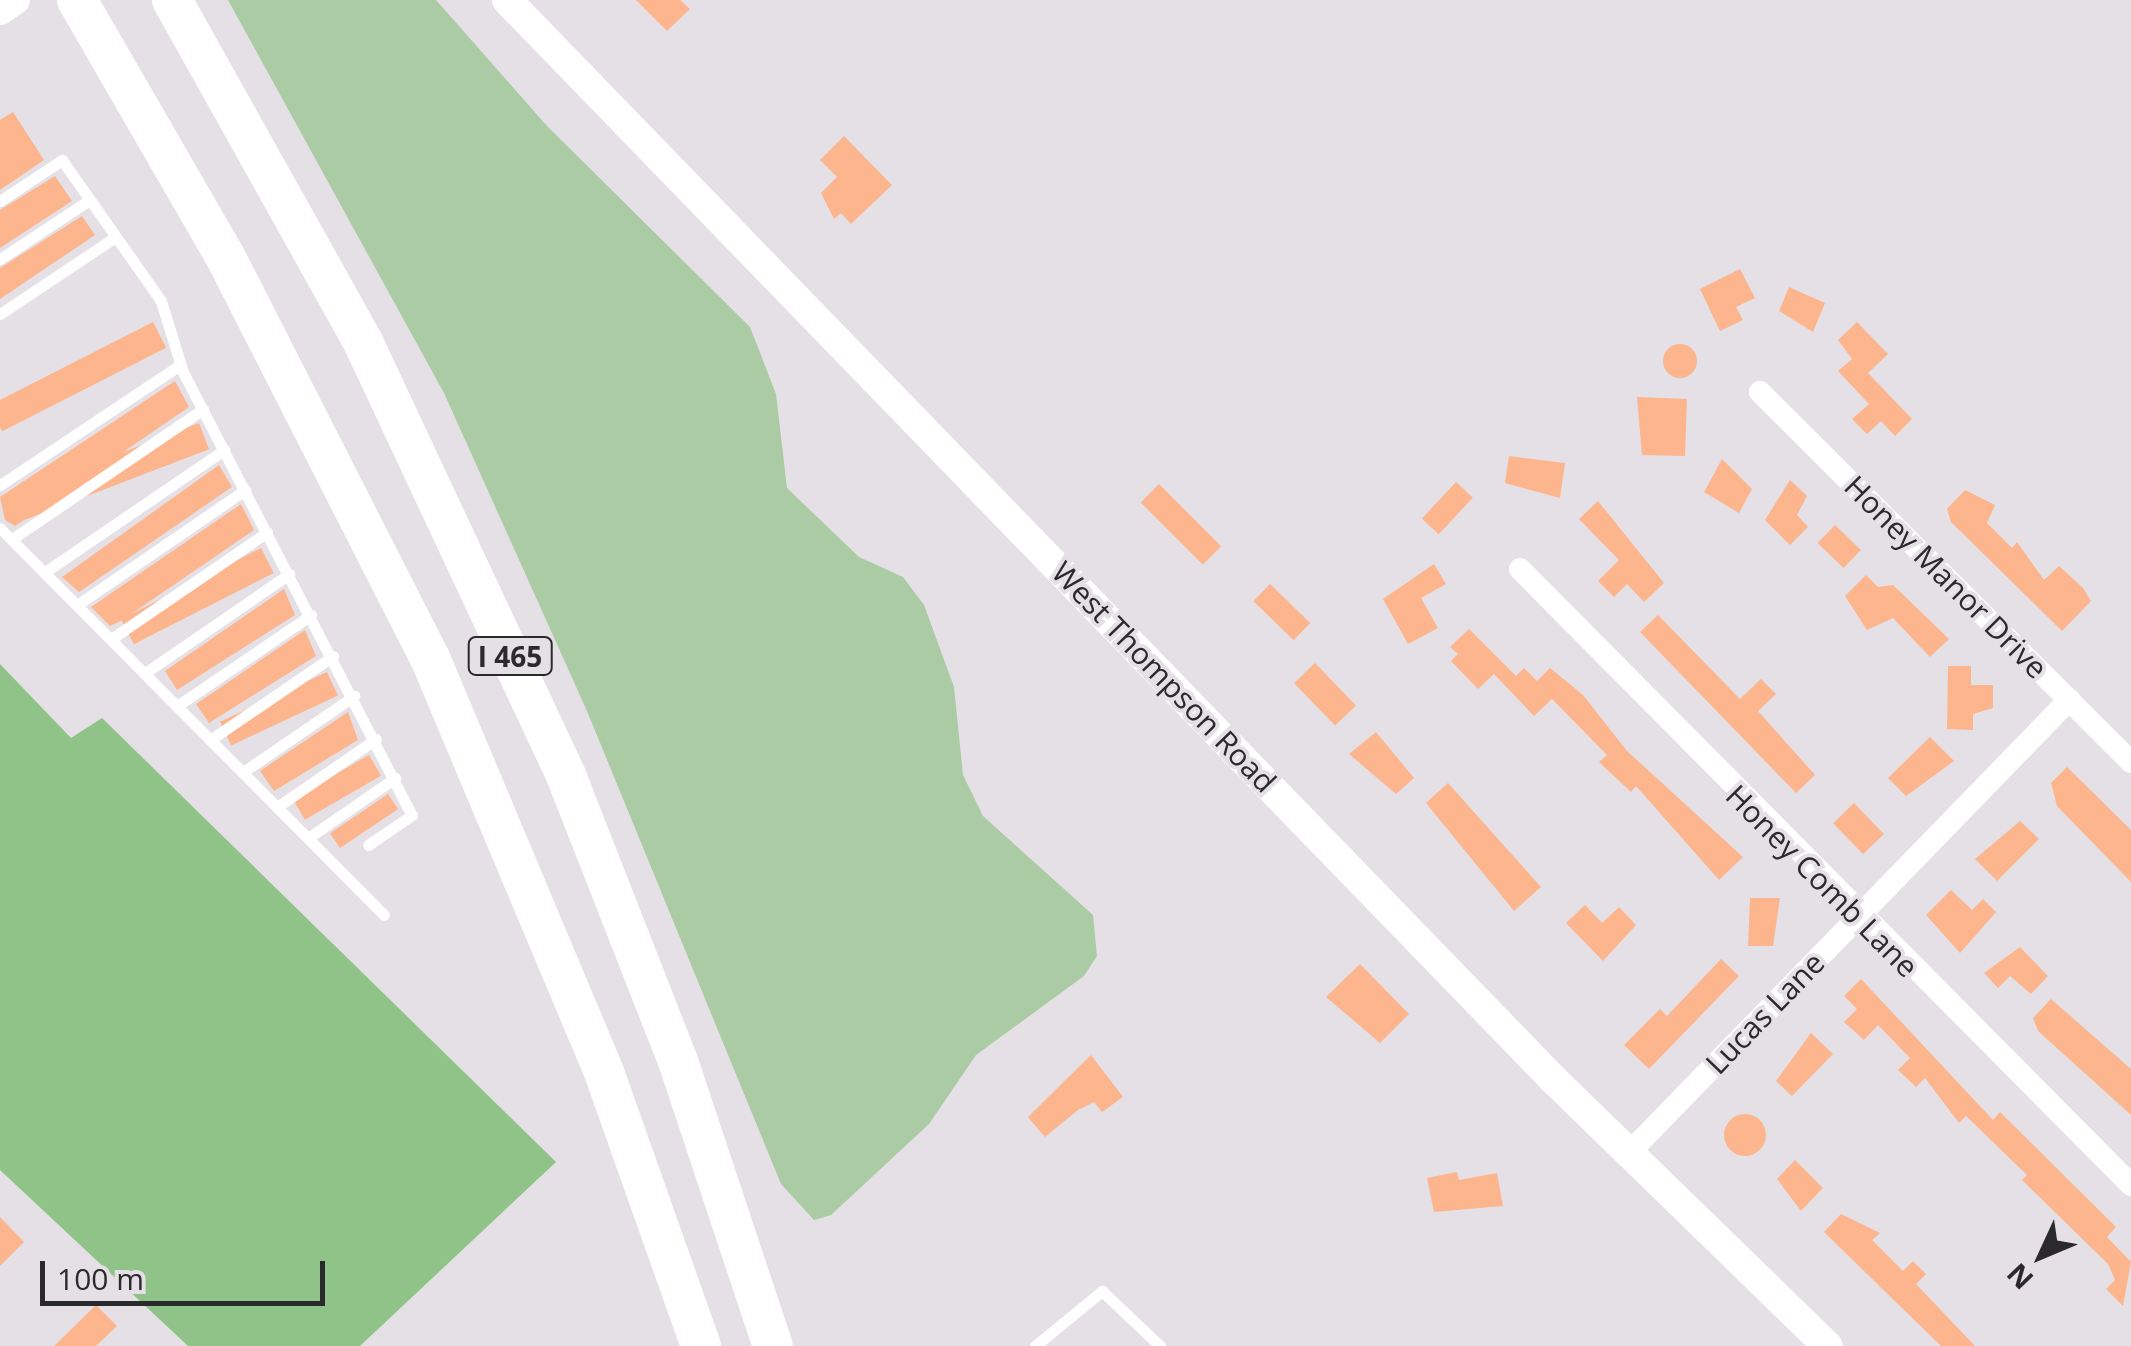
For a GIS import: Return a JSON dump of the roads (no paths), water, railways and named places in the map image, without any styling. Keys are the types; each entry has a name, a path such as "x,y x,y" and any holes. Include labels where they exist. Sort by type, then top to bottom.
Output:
{"highway":[{"name":"I 465","path":"78,0 243,290 430,658 605,1075 701,1346"},
{"name":"I 465","path":"172,0 364,344 567,778 678,1061 773,1346"}],"main road":[{"name":"West Thompson Road","path":"507,0 1629,1153 1828,1346"}],"street":[{"name":"Honey Manor Drive","path":"1760,392 2131,762"},
{"name":"Honey Comb Lane","path":"1520,569 1857,918 2131,1186"},
{"name":"Lucas Lane","path":"1629,1153 2069,700"}],"lane":[{"path":"0,201 62,160 161,300 180,365 412,815 368,845"},
{"path":"0,259 88,201"},
{"path":"0,314 114,238"},
{"path":"0,485 180,365"},
{"path":"12,540 203,409"},
{"path":"44,572 224,450"},
{"path":"77,605 245,490"},
{"path":"0,528 384,915"},
{"path":"111,639 267,532"},
{"path":"144,673 289,574"},
{"path":"177,706 310,614"},
{"path":"210,740 333,656"},
{"path":"242,772 354,696"},
{"path":"277,807 376,739"},
{"path":"308,838 395,778"},
{"path":"1035,1346 1102,1291 1160,1346"}]}
